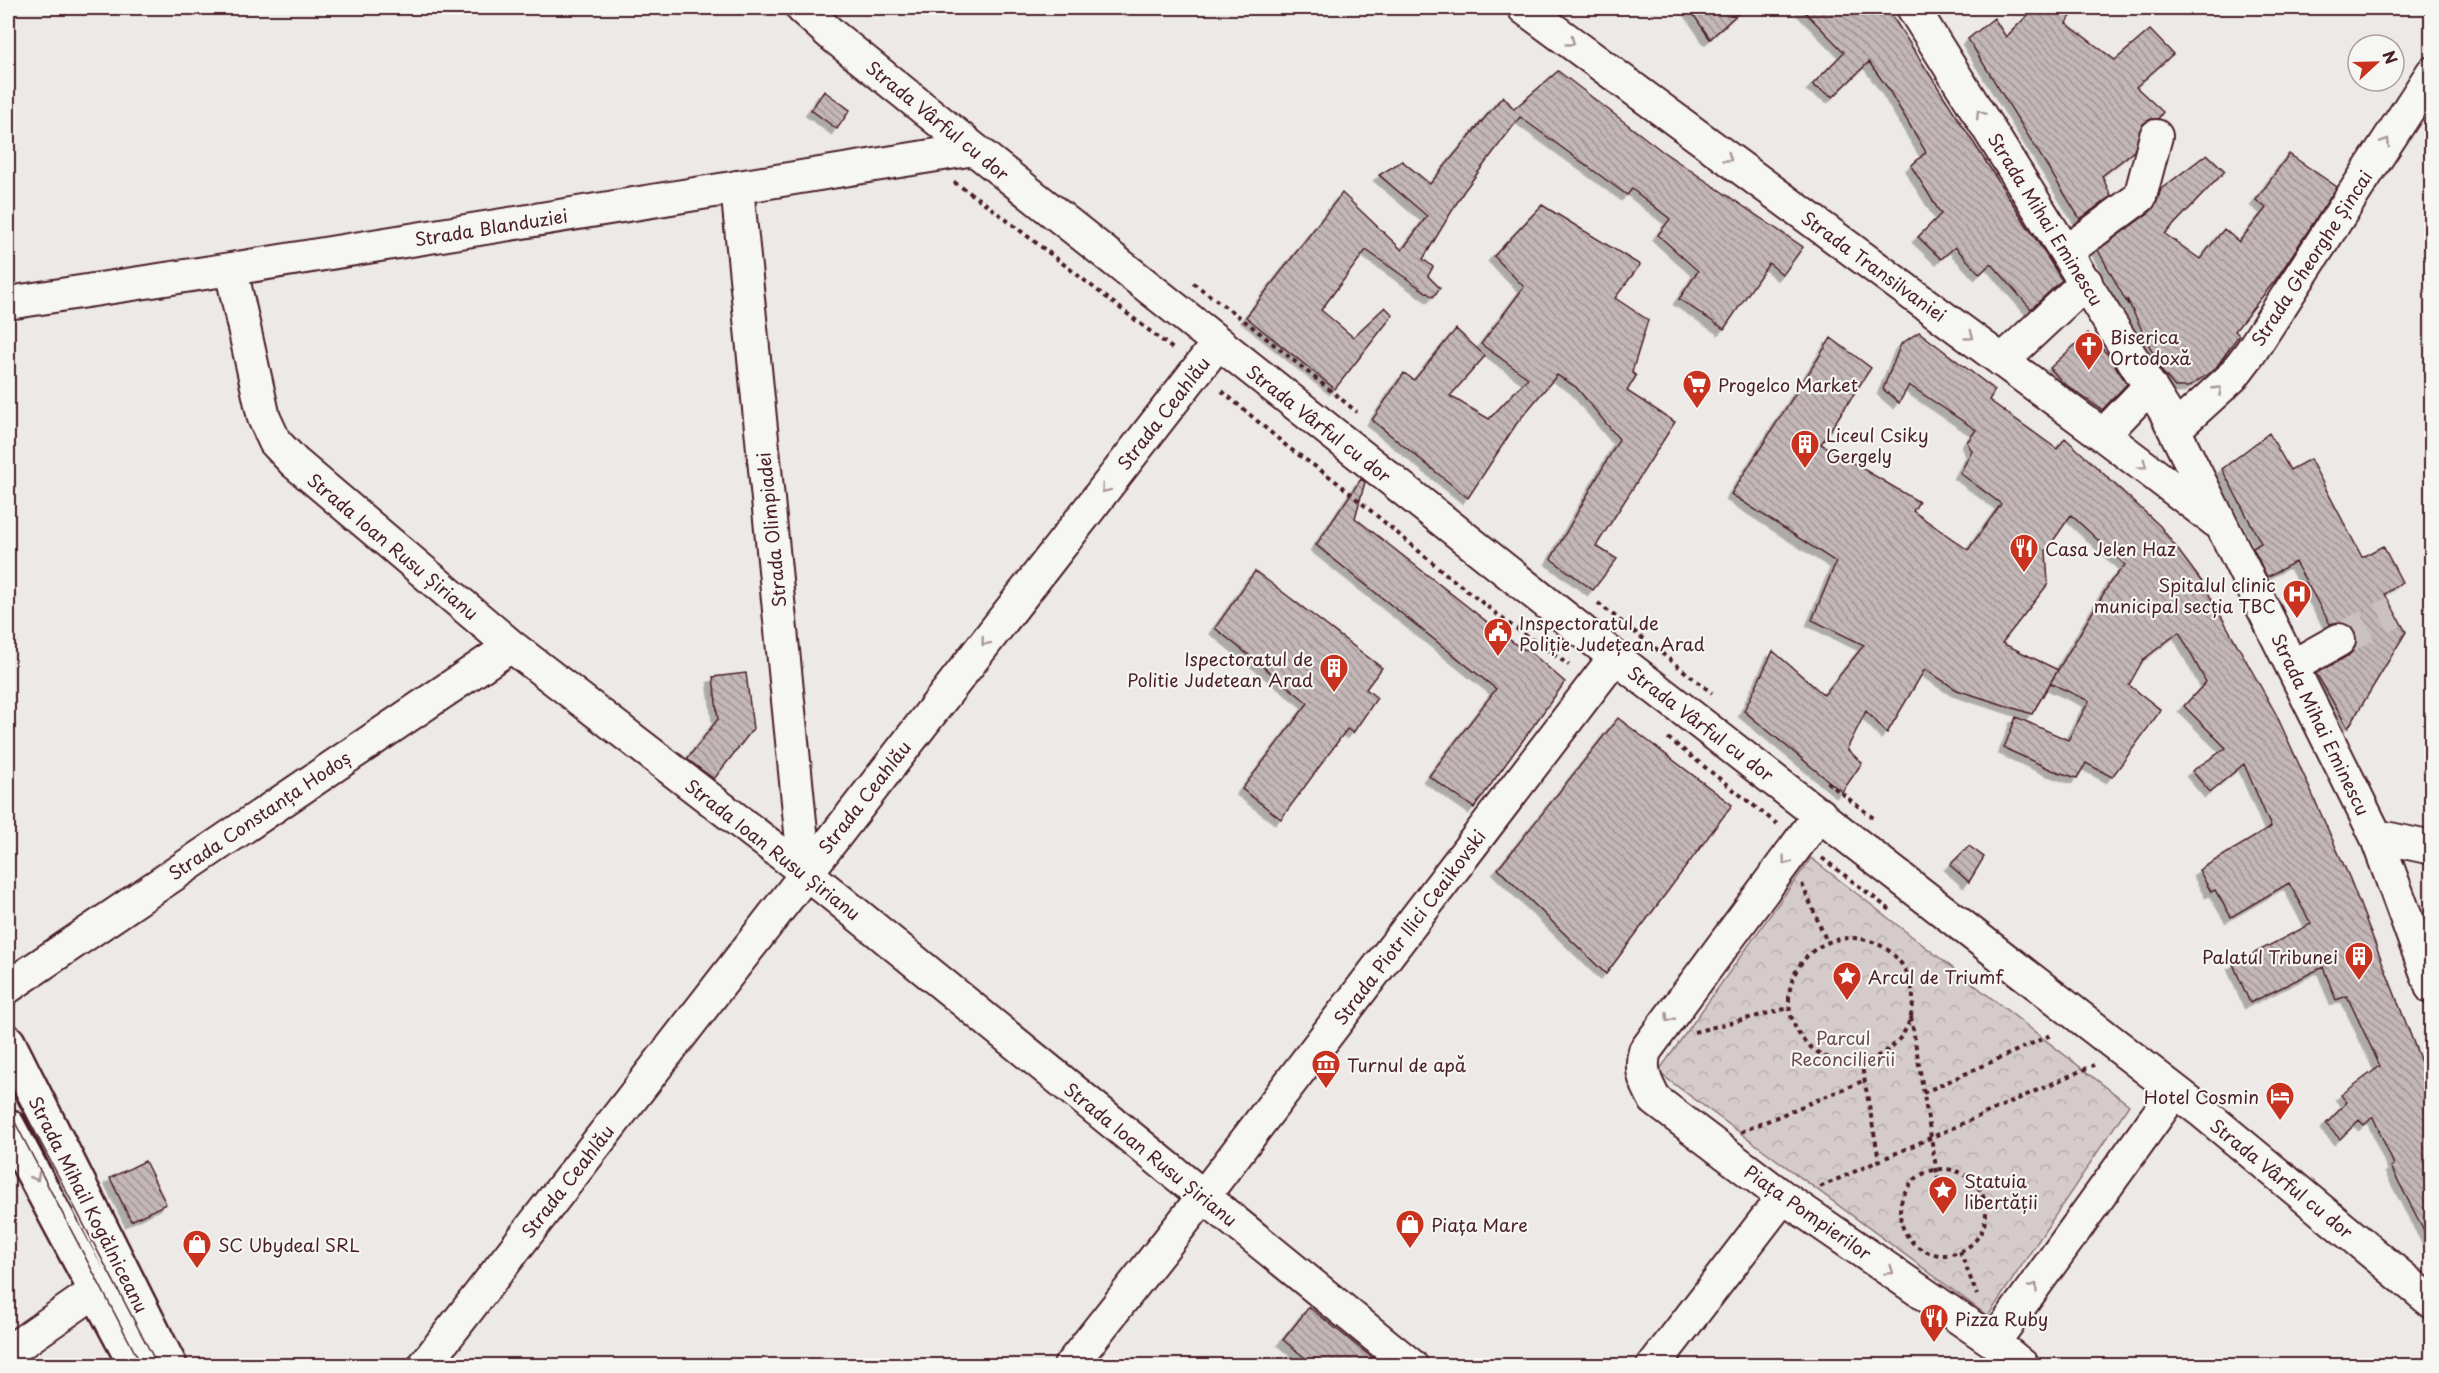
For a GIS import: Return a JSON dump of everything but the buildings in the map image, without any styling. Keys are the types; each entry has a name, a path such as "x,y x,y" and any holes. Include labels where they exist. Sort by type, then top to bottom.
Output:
{"main road":[{"name":"Strada Mihail Kogălniceanu","path":"8,1042 170,1365"},
{"name":"Strada Mihail Kogălniceanu","path":"8,1126 136,1365"}],"street":[{"name":"Strada Vârful cu dor","path":"802,8 974,149 1615,657 2175,1091 2428,1297"},
{"name":"Strada Transilvaniei","path":"1524,8 2223,526"},
{"name":"Strada Mihai Eminescu","path":"1913,8 2086,282 2175,429 2376,836 2432,988"},
{"name":"Strada Gheorghe Șincai","path":"2175,429 2231,378 2250,352 2432,74"},
{"path":"2066,252 2140,197 2156,136"},
{"name":"Strada Blanduziei","path":"8,303 974,149"},
{"name":"Strada Olimpiadei","path":"737,187 805,872"},
{"name":"Strada Ioan Rusu Șirianu","path":"231,269 264,418 275,442 294,462 511,646 805,872 1412,1365"},
{"path":"2002,361 2086,282"},
{"name":"Strada Ceahlău","path":"424,1365 1218,343"},
{"path":"2103,435 2150,386"},
{"path":"2293,666 2339,640"},
{"name":"Strada Constanța Hodoș","path":"8,987 511,646"},
{"name":"Strada Piotr Ilici Ceaikovski","path":"1070,1365 1203,1197 1615,657"},
{"name":"Piața Pompierilor","path":"1820,814 1645,1051 1642,1062 1644,1081 1656,1100 1786,1199 1994,1342 2023,1365"},
{"path":"2376,836 2432,848"},
{"path":"1994,1342 2175,1091"},
{"path":"1653,1365 1786,1199"},
{"path":"8,1352 97,1290"}],"path":[{"path":"950,179 986,204 1173,349"},
{"path":"1222,391 1289,448 1333,478 1508,623 1569,665"},
{"path":"1665,735 1778,824"},
{"path":"1790,856 1827,942"},
{"path":"1846,938 1867,940 1886,948 1900,962 1910,981 1913,1001 1899,1039 1883,1053 1861,1061 1844,1061 1824,1056 1808,1044 1795,1028 1789,1008 1790,988 1796,969 1809,953 1827,942 1846,938"},
{"path":"1651,1043 1789,1008"},
{"path":"1910,1014 1941,1197"},
{"path":"1923,1093 2053,1034"},
{"path":"1861,1061 1879,1160"},
{"path":"1786,1199 1931,1138 2094,1065"},
{"path":"1713,1143 1865,1080"},
{"path":"1936,1169 1954,1171 1967,1176 1978,1186 1984,1199 1986,1213 1984,1227 1976,1240 1965,1249 1952,1254 1938,1255 1924,1251 1909,1237 1900,1218 1901,1204 1914,1180 1936,1169"}],"green space":[{"name":"Parcul Reconcilierii","path":"1811,858 2129,1105 1988,1316 1658,1072"}],"tunnel":[{"path":"2339,640 2394,612"}],"tram line":[{"path":"8,1080 158,1366"},
{"path":"8,1109 142,1366"}],"place":[{"name":"Biserica Ortodoxă","path":"2089,372"},
{"name":"Progelco Market","path":"1697,410"},
{"name":"Liceul Csiky Gergely","path":"1805,470"},
{"name":"Casa Jelen Haz","path":"2024,574"},
{"name":"Spitalul clinic municipal secția TBC","path":"2297,620"},
{"name":"Inspectoratul de Poliție Județean Arad","path":"1498,658"},
{"name":"Ispectoratul de Politie Judetean Arad","path":"1334,694"},
{"name":"Palatul Tribunei","path":"2359,982"},
{"name":"Arcul de Triumf","path":"1847,1002"},
{"name":"Turnul de apă","path":"1326,1090"},
{"name":"Hotel Cosmin","path":"2280,1122"},
{"name":"Statuia libertății","path":"1943,1216"},
{"name":"Piața Mare","path":"1410,1250"},
{"name":"SC Ubydeal SRL","path":"197,1270"},
{"name":"Pizza Ruby","path":"1934,1344"}]}
